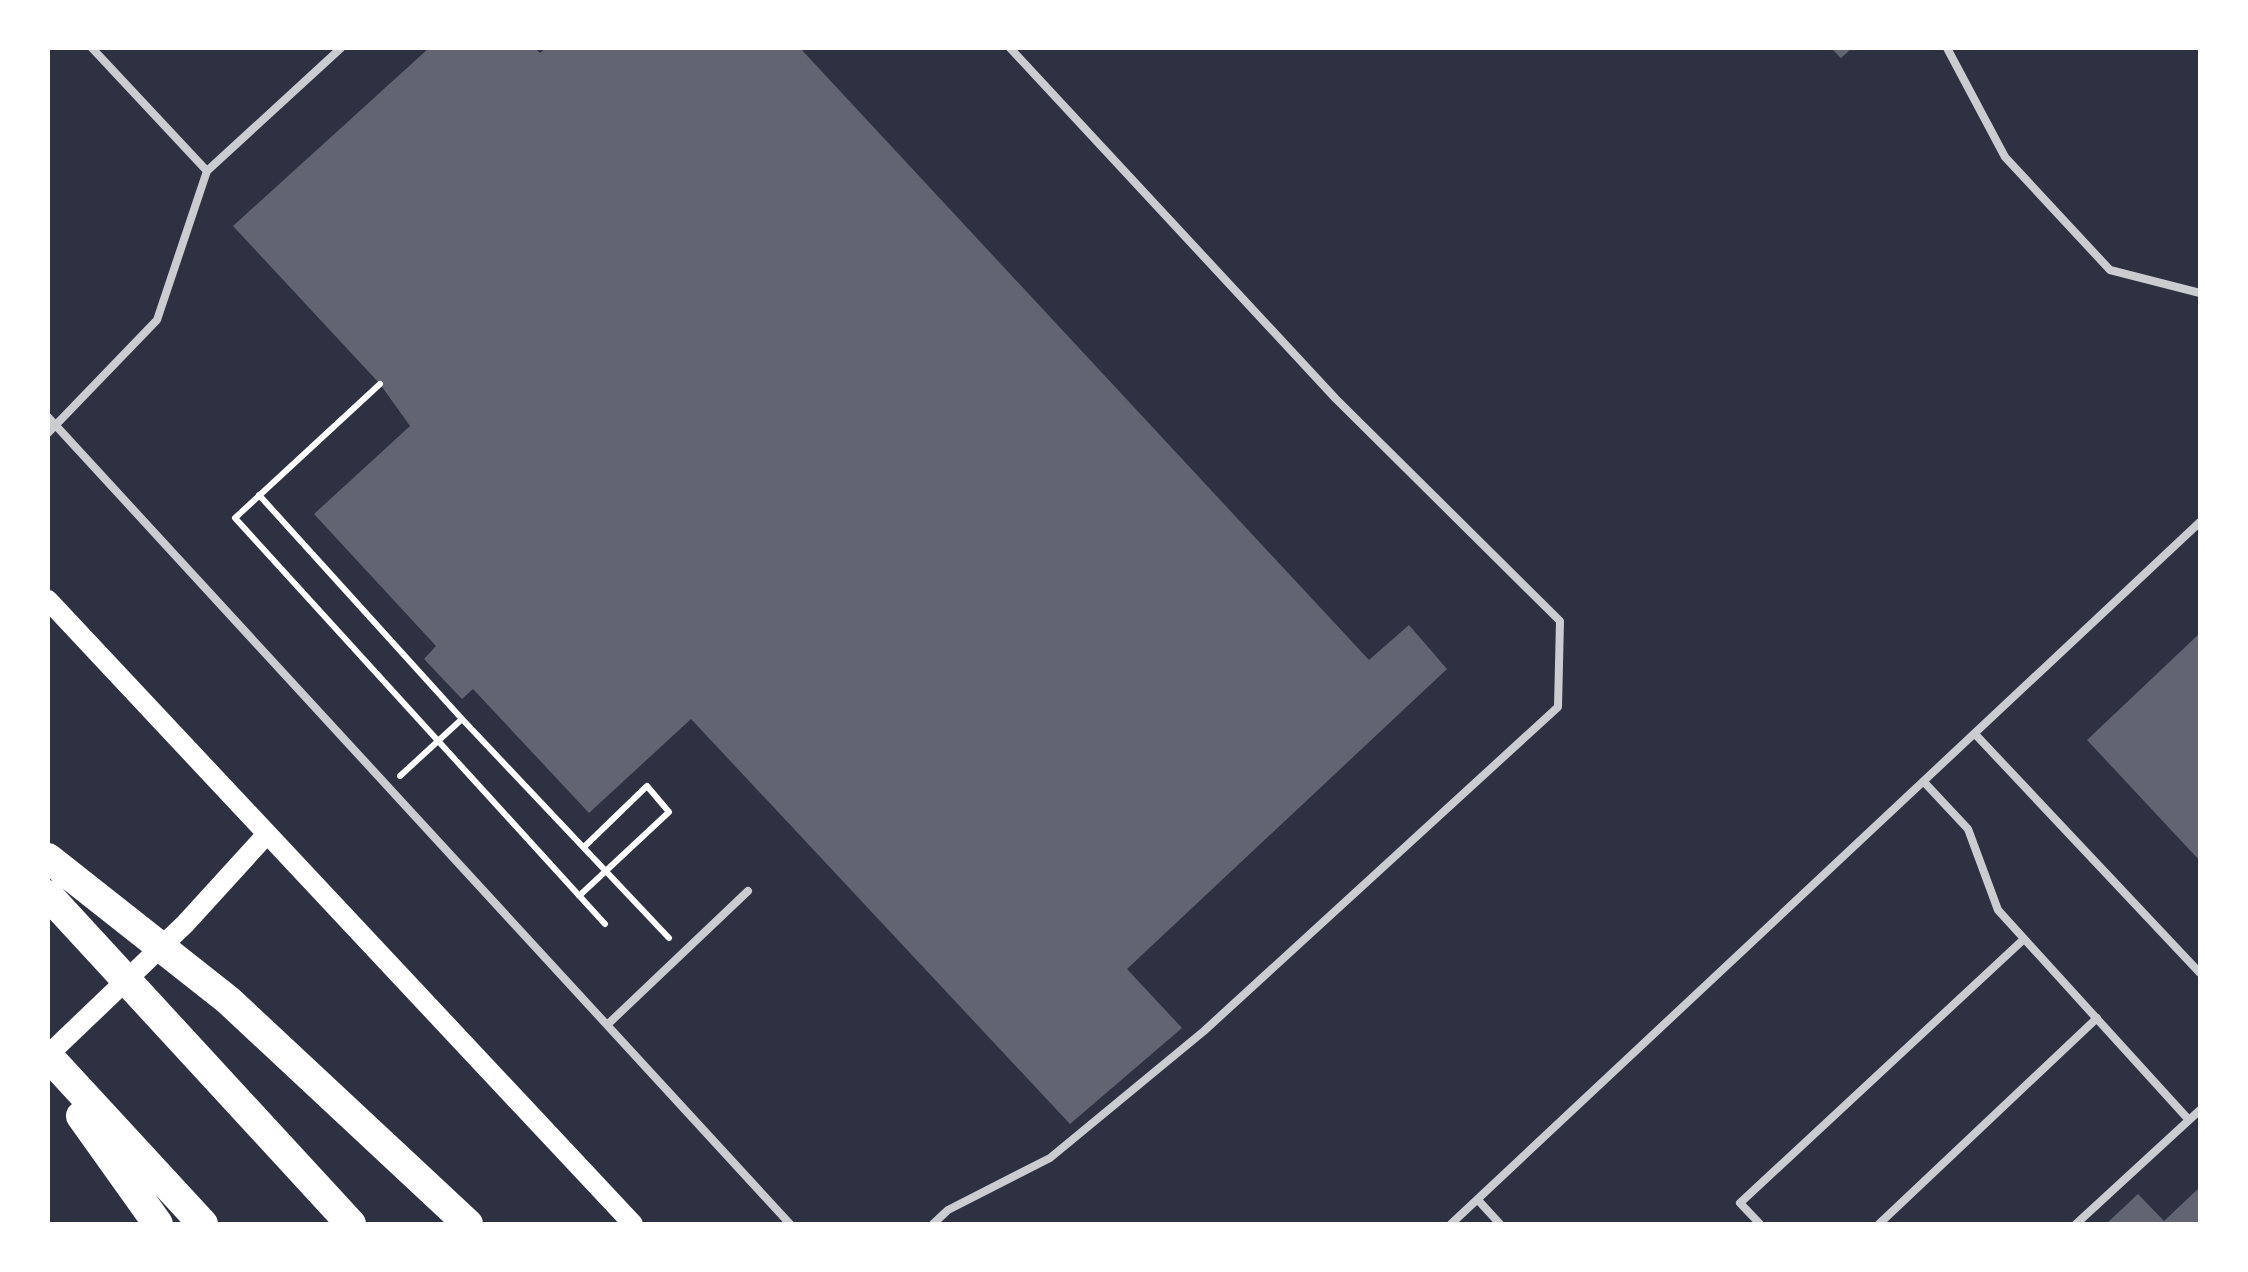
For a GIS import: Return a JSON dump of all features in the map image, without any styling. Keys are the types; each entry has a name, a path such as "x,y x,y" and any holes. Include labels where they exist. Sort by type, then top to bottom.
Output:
{"highway":[{"path":"48,858 228,1000 468,1224"},
{"path":"48,895 352,1224"},
{"path":"48,1056 203,1224"},
{"path":"48,1069 158,1224"}],"main road":[{"path":"48,600 634,1224"},
{"path":"48,1056 185,924 266,834"}],"lane":[{"path":"92,48 208,171"},
{"path":"48,433 157,320 208,171 341,48"},
{"path":"933,1224 948,1210 1050,1158 1174,1056 1558,707 1560,621 1336,398 1010,48"},
{"path":"1947,48 2005,157 2110,270 2200,294"},
{"path":"48,417 790,1224"},
{"path":"1452,1224 2200,522"},
{"path":"1975,734 2200,974"},
{"path":"1924,782 1968,829 1998,910 2189,1120"},
{"path":"607,1025 748,891"},
{"path":"1760,1224 1740,1203 2024,939"},
{"path":"1879,1224 2096,1018"},
{"path":"2076,1224 2200,1110"},
{"path":"1478,1200 1500,1224"}],"path":[{"path":"380,384 235,518 606,924"},
{"path":"259,495 462,720 683,954"},
{"path":"388,787 462,720"},
{"path":"579,896 669,812 647,786 584,848"}],"building":[{"path":"429,48 535,48 540,53 546,48 800,48 1369,660 1409,625 1447,669 1127,969 1182,1028 1070,1124 691,719 589,813 473,689 462,699 424,659 436,646 314,514 410,426 380,384 233,226"},
{"path":"1831,48 1852,48 1841,58"},
{"path":"2200,633 2200,861 2087,740"},
{"path":"2200,1187 2200,1224 2106,1224 2138,1194 2164,1221"}]}
